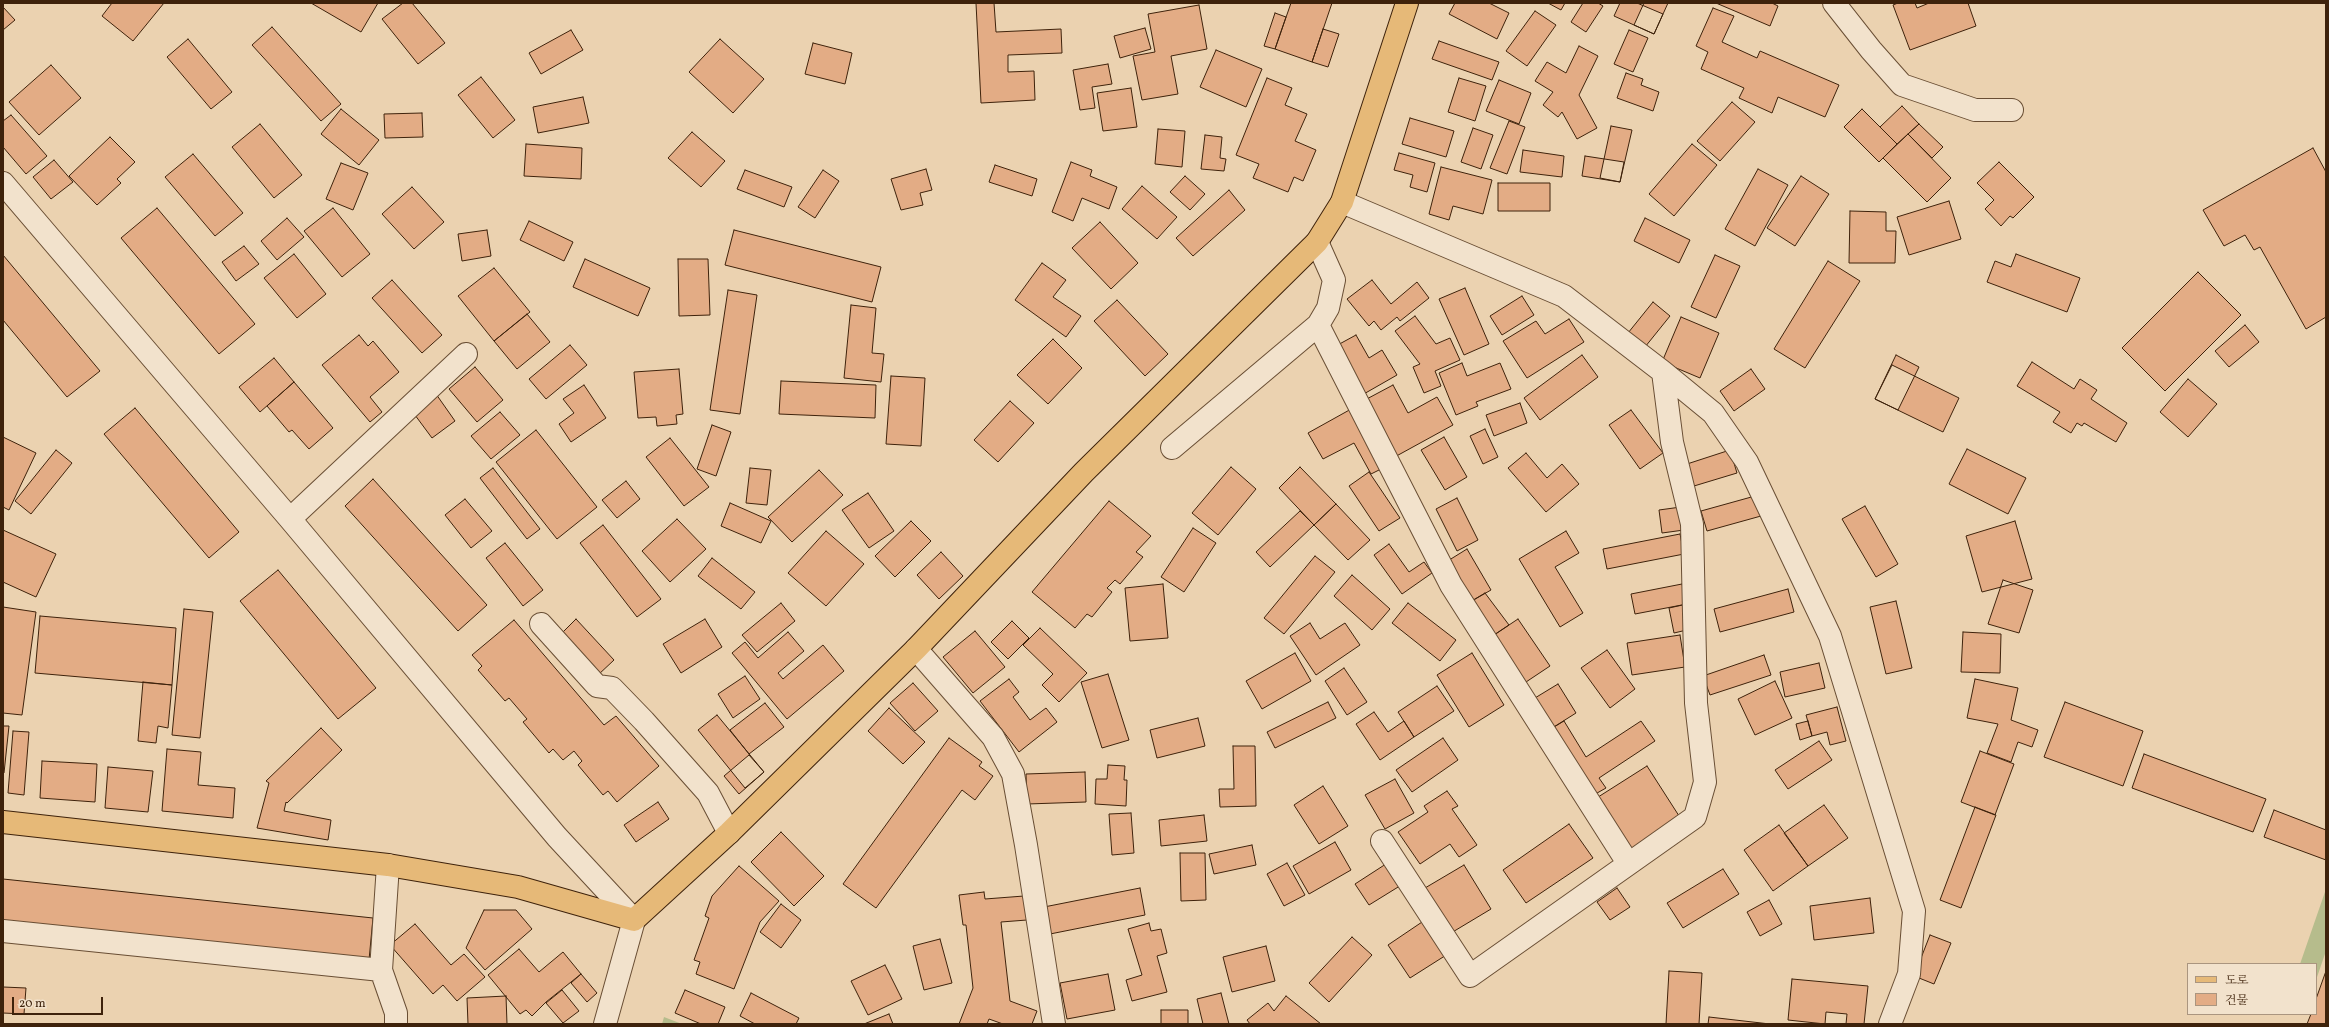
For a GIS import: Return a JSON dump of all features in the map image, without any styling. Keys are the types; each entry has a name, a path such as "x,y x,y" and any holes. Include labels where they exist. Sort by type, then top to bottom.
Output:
{"main road":[{"path":"3,822 388,865 518,887 634,920 729,833 916,649 1084,472 1317,242 1342,202 1407,3"}],"street":[{"path":"1834,3 1871,50 1902,85 1975,110 2012,110"},
{"path":"3,183 290,519 557,837 634,920 605,1024"},
{"path":"1342,202 1564,296 1663,372 1713,413 1747,462 1830,636 1914,911 1909,974 1890,1024"},
{"path":"1172,448 1318,325 1328,308 1334,280 1317,242"},
{"path":"1318,325 1451,585 1628,863"},
{"path":"290,519 466,354"},
{"path":"1382,840 1470,976 1695,817 1705,782 1696,703 1692,524 1672,442 1663,372"},
{"path":"542,624 597,686 612,688 644,721 708,793 729,833"},
{"path":"916,649 993,736 1013,774 1026,845 1054,1024"},
{"path":"388,865 381,970 396,1013 396,1024"},
{"path":"3,931 381,970"}],"green space":[{"path":"2326,889 2326,951 2317,977 2317,963 2300,963"},
{"path":"664,1017 682,1024 662,1024"}],"building":[{"path":"112,3 164,3 133,41 102,16"},
{"path":"311,3 378,3 361,32"},
{"path":"403,3 412,3 445,43 418,64 382,19"},
{"path":"976,3 994,3 996,32 1061,29 1062,53 1008,55 1008,72 1034,71 1035,100 981,103"},
{"path":"1291,3 1332,3 1312,62 1275,49"},
{"path":"1455,3 1489,3 1509,13 1497,39 1449,14"},
{"path":"1548,3 1565,3 1561,10"},
{"path":"1583,3 1598,3 1603,6 1586,32 1571,22"},
{"path":"1620,3 1637,3 1663,14 1654,34 1614,16"},
{"path":"1644,3 1668,3 1654,34 1634,25"},
{"path":"1716,3 1772,3 1778,6 1770,26"},
{"path":"1898,3 1915,3 1917,8 1929,3 1968,3 1976,26 1910,50 1893,5"},
{"path":"1199,5 1207,49 1171,56 1178,94 1142,100 1133,56 1155,52 1148,14"},
{"path":"3,7 15,20 3,30"},
{"path":"1713,8 1734,16 1722,42 1757,58 1760,51 1839,85 1825,117 1778,97 1772,113 1739,98 1744,88 1701,69 1708,52 1696,46"},
{"path":"1535,11 1556,25 1527,66 1506,51"},
{"path":"1275,13 1286,17 1275,49 1264,46"},
{"path":"272,27 341,104 321,121 252,45"},
{"path":"1145,28 1151,49 1120,58 1114,36"},
{"path":"1323,29 1339,34 1328,67 1312,62"},
{"path":"571,30 583,50 541,74 529,53"},
{"path":"1629,30 1648,38 1633,72 1614,64"},
{"path":"188,39 232,92 211,109 167,57"},
{"path":"720,39 764,79 733,113 689,72"},
{"path":"1439,41 1499,62 1492,80 1432,59"},
{"path":"813,43 852,53 845,84 805,74"},
{"path":"1579,46 1598,56 1579,95 1597,128 1577,139 1562,112 1558,117 1543,105 1553,92 1535,81 1547,62 1566,73"},
{"path":"1216,50 1262,69 1246,107 1200,87"},
{"path":"1108,64 1112,84 1092,87 1095,108 1080,110 1073,70"},
{"path":"51,65 81,98 39,135 9,102"},
{"path":"1626,73 1643,79 1641,85 1659,92 1653,111 1617,98"},
{"path":"481,77 515,120 493,138 458,95"},
{"path":"1267,78 1292,88 1285,105 1307,114 1295,141 1316,150 1303,181 1294,177 1288,192 1253,178 1259,164 1236,155"},
{"path":"1459,78 1486,86 1475,121 1448,112"},
{"path":"1499,80 1531,93 1519,124 1486,111"},
{"path":"1131,88 1137,127 1103,131 1097,93"},
{"path":"583,97 589,123 538,133 533,107"},
{"path":"1732,102 1755,122 1720,161 1697,141"},
{"path":"1902,106 1919,124 1897,144 1880,127"},
{"path":"341,109 379,140 359,165 321,134"},
{"path":"1862,109 1897,144 1879,162 1844,127"},
{"path":"422,113 423,137 385,138 384,114"},
{"path":"11,115 47,156 26,174 3,147 3,121"},
{"path":"1410,118 1454,131 1446,157 1402,144"},
{"path":"1509,121 1525,127 1507,174 1490,168"},
{"path":"260,124 302,175 274,198 232,147"},
{"path":"1919,124 1943,147 1932,158 1908,134"},
{"path":"1611,126 1632,130 1620,182 1600,178"},
{"path":"1473,128 1493,135 1481,169 1461,162"},
{"path":"1158,129 1185,131 1182,167 1155,164"},
{"path":"692,132 725,161 701,187 668,158"},
{"path":"1908,134 1951,178 1927,202 1883,158"},
{"path":"1205,135 1222,137 1220,158 1226,159 1224,171 1201,169"},
{"path":"110,137 135,162 117,179 121,183 97,205 69,176"},
{"path":"526,144 582,148 581,179 524,176"},
{"path":"1692,144 1717,165 1674,216 1649,194"},
{"path":"2313,148 2326,172 2326,317 2306,329 2260,247 2254,250 2245,235 2224,246 2203,210"},
{"path":"1523,150 1564,156 1562,177 1520,172"},
{"path":"1399,153 1435,163 1427,192 1410,187 1413,175 1394,170"},
{"path":"193,154 243,213 215,236 165,177"},
{"path":"1585,156 1624,162 1620,182 1582,176"},
{"path":"54,160 73,182 51,199 33,177"},
{"path":"1071,162 1092,170 1090,176 1117,187 1109,209 1082,198 1073,221 1052,212"},
{"path":"1999,162 2034,197 2013,218 2010,216 2001,226 1985,209 1994,200 1977,183"},
{"path":"341,163 368,173 353,210 326,199"},
{"path":"995,165 1037,179 1032,196 989,182"},
{"path":"1441,167 1492,180 1483,214 1453,206 1449,220 1429,214"},
{"path":"926,169 932,190 920,193 923,205 901,210 891,179"},
{"path":"1758,169 1788,185 1755,246 1725,229"},
{"path":"745,170 792,187 784,207 737,189"},
{"path":"823,170 839,181 815,218 798,207"},
{"path":"1185,176 1205,194 1190,210 1170,192"},
{"path":"1801,176 1829,194 1795,246 1767,228"},
{"path":"1498,183 1550,183 1550,211 1498,211"},
{"path":"1142,186 1177,217 1157,239 1122,209"},
{"path":"412,187 444,222 414,249 382,214"},
{"path":"1229,190 1245,210 1193,256 1176,238"},
{"path":"1949,201 1961,239 1909,255 1897,217"},
{"path":"157,208 255,324 219,354 121,238"},
{"path":"333,208 370,254 342,277 304,231"},
{"path":"1850,211 1886,212 1886,231 1896,231 1895,263 1849,263"},
{"path":"287,218 304,237 277,260 261,241"},
{"path":"1645,218 1690,240 1679,263 1634,241"},
{"path":"529,221 573,242 564,261 520,240"},
{"path":"1100,222 1138,263 1111,289 1072,248"},
{"path":"487,230 491,256 462,261 458,234"},
{"path":"734,230 881,267 872,302 725,265"},
{"path":"244,246 259,264 236,281 222,262"},
{"path":"294,254 326,294 297,318 264,278"},
{"path":"2016,254 2080,278 2067,312 1987,282 1995,261 2011,267"},
{"path":"3,255 100,371 67,397 3,320"},
{"path":"1715,255 1740,266 1716,318 1691,307"},
{"path":"585,259 650,288 638,316 573,287"},
{"path":"678,259 708,259 710,315 679,316"},
{"path":"1828,261 1860,281 1805,368 1774,349"},
{"path":"1042,263 1066,280 1053,297 1081,316 1066,337 1015,300"},
{"path":"494,268 530,312 494,341 458,296"},
{"path":"2198,272 2241,315 2165,391 2122,348"},
{"path":"392,280 442,335 422,353 372,298"},
{"path":"1372,280 1391,304 1417,282 1429,298 1400,321 1397,317 1381,330 1374,321 1369,326 1347,299"},
{"path":"1465,288 1489,344 1464,355 1439,299"},
{"path":"728,290 757,295 740,414 710,410"},
{"path":"1522,296 1534,315 1502,335 1490,316"},
{"path":"1117,300 1168,354 1145,376 1094,321"},
{"path":"1653,302 1670,316 1645,347 1628,333"},
{"path":"851,305 876,308 872,353 884,354 881,382 844,378"},
{"path":"527,314 550,342 517,369 494,341"},
{"path":"1415,316 1436,344 1450,338 1460,360 1435,371 1441,386 1424,393 1413,367 1420,364 1395,331"},
{"path":"1681,317 1719,333 1700,378 1662,362"},
{"path":"1569,319 1584,342 1527,378 1503,341 1536,321 1545,334"},
{"path":"2245,325 2259,342 2229,367 2215,351"},
{"path":"359,335 368,346 373,341 399,372 370,397 382,412 370,422 322,365"},
{"path":"1356,335 1369,358 1382,350 1397,375 1362,395 1334,347"},
{"path":"1053,339 1082,368 1048,404 1017,375"},
{"path":"570,345 587,365 546,399 529,379"},
{"path":"1582,355 1598,377 1540,420 1524,398"},
{"path":"1896,355 1919,367 1898,410 1875,399"},
{"path":"274,358 294,382 260,412 239,387"},
{"path":"2032,362 2074,389 2080,379 2097,390 2091,399 2127,423 2116,442 2084,423 2082,426 2077,423 2071,433 2053,422 2060,412 2017,386"},
{"path":"1462,363 1467,376 1500,363 1511,389 1476,402 1478,406 1456,415 1439,373"},
{"path":"1892,365 1959,398 1943,432 1875,399"},
{"path":"475,367 503,400 477,422 449,389"},
{"path":"679,369 683,414 676,415 677,424 657,426 656,417 638,418 634,372"},
{"path":"1751,369 1765,389 1734,411 1720,391"},
{"path":"891,376 925,378 921,446 886,444"},
{"path":"2188,379 2217,404 2188,437 2160,412"},
{"path":"781,381 876,385 875,418 779,414"},
{"path":"294,382 333,428 309,449 292,430 289,432 267,406"},
{"path":"584,385 606,418 571,442 559,424 574,413 563,399"},
{"path":"1393,385 1408,413 1437,397 1453,425 1391,459 1363,401"},
{"path":"436,394 455,421 432,438 412,411"},
{"path":"1010,401 1034,423 998,462 974,440"},
{"path":"1520,403 1527,423 1494,436 1486,415"},
{"path":"135,408 239,532 209,558 104,434"},
{"path":"1353,408 1385,467 1371,474 1354,443 1323,459 1308,433"},
{"path":"1631,410 1663,453 1640,469 1609,425"},
{"path":"500,412 520,435 491,459 471,436"},
{"path":"712,425 731,432 716,476 697,469"},
{"path":"1485,429 1498,457 1483,464 1470,436"},
{"path":"536,430 597,507 557,539 496,462"},
{"path":"3,437 36,453 9,510 3,507"},
{"path":"1444,437 1467,477 1445,490 1421,450"},
{"path":"670,438 709,487 684,506 646,457"},
{"path":"1967,449 2026,478 2008,514 1949,484"},
{"path":"56,450 72,463 31,514 15,501"},
{"path":"1730,450 1737,473 1694,486 1687,464"},
{"path":"1526,453 1547,478 1562,464 1579,484 1546,512 1508,468"},
{"path":"1231,467 1256,489 1218,535 1192,513"},
{"path":"1300,467 1336,504 1314,525 1279,488"},
{"path":"493,468 540,529 527,539 480,478"},
{"path":"750,468 771,470 767,505 746,503"},
{"path":"819,470 843,495 792,542 768,517"},
{"path":"1369,472 1400,518 1379,531 1349,486"},
{"path":"373,479 487,605 458,631 345,506"},
{"path":"626,481 640,499 617,518 602,500"},
{"path":"868,493 894,531 869,548 842,510"},
{"path":"1755,496 1761,516 1707,531 1701,511"},
{"path":"1457,498 1478,540 1457,551 1436,509"},
{"path":"465,499 492,531 471,548 445,515"},
{"path":"1109,501 1151,536 1136,552 1143,557 1120,584 1115,580 1107,588 1112,592 1092,617 1087,614 1075,628 1032,592"},
{"path":"730,503 771,521 761,543 721,526"},
{"path":"1336,504 1370,540 1348,560 1314,525"},
{"path":"1865,506 1898,564 1876,577 1842,519"},
{"path":"1681,507 1684,530 1662,533 1659,510"},
{"path":"1300,511 1314,525 1270,567 1256,552"},
{"path":"677,519 706,549 670,582 642,551"},
{"path":"911,521 931,541 895,577 875,556"},
{"path":"2015,521 2032,579 1982,592 1966,536"},
{"path":"603,525 661,599 637,617 580,543"},
{"path":"1193,528 1216,543 1184,592 1161,577"},
{"path":"3,530 56,554 36,597 3,582"},
{"path":"826,531 864,564 826,606 788,573"},
{"path":"1566,531 1579,553 1555,567 1583,613 1560,627 1519,559"},
{"path":"1680,534 1684,554 1607,569 1603,549"},
{"path":"505,543 543,590 523,606 486,558"},
{"path":"1389,544 1409,572 1424,562 1432,573 1402,594 1374,555"},
{"path":"1467,549 1491,590 1470,602 1446,562"},
{"path":"941,552 963,576 939,599 917,575"},
{"path":"1315,556 1335,572 1284,634 1264,618"},
{"path":"712,558 755,592 741,609 698,576"},
{"path":"278,570 376,688 338,719 240,601"},
{"path":"1352,575 1390,609 1372,630 1334,596"},
{"path":"2003,580 2033,590 2019,633 1988,624"},
{"path":"1163,584 1168,638 1130,641 1125,588"},
{"path":"1682,584 1687,604 1635,614 1631,594"},
{"path":"1788,589 1794,612 1720,632 1714,609"},
{"path":"1485,593 1509,625 1494,635 1470,602"},
{"path":"1896,601 1912,668 1886,674 1870,607"},
{"path":"781,603 795,621 757,652 742,635"},
{"path":"1408,603 1456,640 1440,661 1392,623"},
{"path":"1687,604 1691,629 1674,633 1669,608"},
{"path":"3,607 36,612 22,715 3,713"},
{"path":"184,609 213,612 200,738 172,735"},
{"path":"40,616 176,628 172,685 35,673"},
{"path":"576,619 614,660 598,675 561,634"},
{"path":"705,619 722,647 681,673 663,644"},
{"path":"1518,619 1550,666 1526,682 1494,635"},
{"path":"514,620 604,725 616,716 659,766 617,802 608,791 603,795 578,765 582,761 574,751 563,760 553,749 549,753 523,722 527,719 509,698 505,701 478,670 482,666 472,655"},
{"path":"1012,621 1029,638 1008,659 991,642"},
{"path":"1310,623 1320,639 1345,623 1360,645 1316,675 1290,636"},
{"path":"1040,628 1087,673 1059,702 1042,685 1053,674 1023,645"},
{"path":"975,631 1005,667 973,693 943,657"},
{"path":"788,632 804,651 778,673 783,679 823,645 844,671 787,719 732,653 745,642 758,658"},
{"path":"1963,632 2001,634 2000,673 1961,672"},
{"path":"1680,635 1685,667 1632,675 1627,643"},
{"path":"1607,650 1635,689 1610,708 1581,668"},
{"path":"1295,653 1311,681 1262,709 1246,681"},
{"path":"1472,653 1504,705 1469,727 1437,675"},
{"path":"1764,655 1771,675 1710,695 1703,676"},
{"path":"1819,663 1825,688 1785,697 1780,672"},
{"path":"1344,668 1367,702 1347,715 1325,681"},
{"path":"1108,674 1129,740 1102,748 1081,682"},
{"path":"745,676 760,699 733,718 718,694"},
{"path":"1009,679 1019,692 1013,697 1030,720 1046,708 1057,722 1019,752 980,701"},
{"path":"1975,679 2018,688 2011,720 2038,730 2032,747 2018,742 2011,762 1987,753 1998,724 1967,718"},
{"path":"1775,681 1792,718 1755,735 1738,699"},
{"path":"143,682 172,685 168,728 158,726 156,743 138,741"},
{"path":"913,683 938,711 915,731 890,703"},
{"path":"1558,684 1576,713 1549,730 1530,701"},
{"path":"1437,686 1454,711 1414,737 1398,712"},
{"path":"1328,702 1336,718 1275,748 1267,732"},
{"path":"2065,702 2143,731 2123,786 2044,757"},
{"path":"765,703 784,727 749,754 730,730"},
{"path":"1837,707 1846,741 1830,745 1827,732 1812,736 1806,715"},
{"path":"889,708 925,742 903,764 868,731"},
{"path":"1374,712 1388,732 1404,721 1414,737 1380,760 1356,724"},
{"path":"717,715 764,772 745,788 698,730"},
{"path":"1198,718 1205,746 1157,758 1150,730"},
{"path":"1564,721 1586,757 1641,721 1655,741 1599,778 1606,788 1590,797 1549,730"},
{"path":"1808,721 1812,736 1800,740 1796,724"},
{"path":"3,726 9,726 4,773 3,773"},
{"path":"321,728 342,750 287,803 286,802 284,811 331,820 328,840 257,828 269,783 266,781"},
{"path":"13,731 29,732 24,795 8,793"},
{"path":"949,738 982,762 979,766 993,776 975,800 962,790 876,908 843,884"},
{"path":"1443,738 1458,760 1412,792 1396,770"},
{"path":"1819,741 1832,760 1788,789 1775,770"},
{"path":"1233,746 1255,746 1256,806 1220,807 1219,789 1234,789"},
{"path":"167,749 201,752 198,785 235,788 233,818 162,811"},
{"path":"1980,751 2014,764 1995,815 1961,802"},
{"path":"2144,754 2266,799 2253,832 2132,788"},
{"path":"749,755 764,772 739,794 724,776"},
{"path":"42,761 97,764 95,802 40,798"},
{"path":"1108,765 1125,766 1124,780 1127,780 1126,806 1095,804 1096,779 1107,779"},
{"path":"1647,766 1681,819 1630,852 1595,799"},
{"path":"108,767 153,771 148,812 105,808"},
{"path":"1085,772 1086,802 1027,804 1026,774"},
{"path":"1395,779 1414,813 1385,829 1365,795"},
{"path":"1323,786 1348,826 1319,844 1294,805"},
{"path":"1447,791 1458,806 1452,809 1477,845 1459,857 1450,844 1420,864 1398,832 1428,812 1424,806"},
{"path":"658,802 669,819 636,842 624,825"},
{"path":"1824,805 1848,838 1808,866 1784,833"},
{"path":"1975,807 1996,815 1961,908 1940,900"},
{"path":"2274,810 2326,830 2326,860 2264,837"},
{"path":"1131,813 1134,853 1112,855 1109,814"},
{"path":"1204,815 1207,841 1161,846 1159,820"},
{"path":"1569,824 1593,858 1526,903 1503,870"},
{"path":"1779,825 1808,866 1773,891 1744,850"},
{"path":"781,832 824,876 794,906 751,862"},
{"path":"1335,842 1351,870 1309,894 1293,866"},
{"path":"1252,845 1256,865 1214,874 1209,854"},
{"path":"1180,853 1205,853 1206,900 1181,901"},
{"path":"1389,862 1403,884 1369,905 1355,884"},
{"path":"1287,863 1305,895 1284,906 1267,874"},
{"path":"1464,865 1491,909 1451,933 1425,888"},
{"path":"739,866 779,901 760,922 734,989 696,974 700,962 694,960 709,918 705,916 712,896"},
{"path":"1723,869 1739,894 1683,928 1667,903"},
{"path":"3,879 373,918 369,960 3,921"},
{"path":"1140,888 1145,915 1050,934 1044,907"},
{"path":"1617,888 1630,907 1610,920 1597,902"},
{"path":"984,892 985,899 1024,896 1027,920 1001,922 1010,1001 1037,1011 1032,1024 1003,1024 989,1019 987,1024 959,1024 973,988 966,925 963,925 959,895"},
{"path":"1870,898 1874,933 1814,940 1810,906"},
{"path":"1769,900 1782,924 1760,936 1747,912"},
{"path":"781,904 801,920 781,948 760,932"},
{"path":"484,910 516,910 532,929 485,970 466,948"},
{"path":"1428,918 1451,952 1410,978 1388,945"},
{"path":"1149,923 1151,931 1161,929 1167,953 1157,956 1167,992 1132,1001 1126,980 1142,975 1128,929"},
{"path":"415,924 451,965 464,954 485,977 457,1001 443,985 433,994 390,945"},
{"path":"1930,935 1951,943 1934,984 1914,976"},
{"path":"1352,937 1372,955 1329,1002 1309,983"},
{"path":"940,939 952,983 924,990 913,946"},
{"path":"1266,946 1275,981 1232,992 1223,957"},
{"path":"519,949 539,972 563,952 581,974 546,1002 532,1016 526,1010 520,1014 488,975"},
{"path":"885,965 902,999 868,1015 851,981"},
{"path":"1669,971 1702,973 1699,1024 1666,1024"},
{"path":"2326,971 2326,1024 2307,1024 2311,1015 2317,1015 2317,996"},
{"path":"581,974 597,993 587,1002 571,983"},
{"path":"1108,974 1115,1010 1067,1019 1060,983"},
{"path":"1792,979 1868,986 1864,1024 1846,1024 1847,1014 1826,1012 1825,1024 1788,1020"},
{"path":"3,987 26,988 24,1014 3,1013"},
{"path":"562,990 579,1011 563,1023 546,1003"},
{"path":"685,990 725,1007 718,1024 701,1024 675,1013"},
{"path":"751,993 799,1018 796,1024 755,1024 740,1016"},
{"path":"1221,993 1229,1024 1203,1024 1197,999"},
{"path":"506,996 507,1024 468,1024 467,998"},
{"path":"1286,996 1321,1024 1250,1024 1247,1020 1268,1003 1274,1011"},
{"path":"1161,1010 1188,1010 1188,1024 1161,1024"},
{"path":"889,1014 893,1024 864,1024"},
{"path":"1709,1017 1770,1024 1708,1024"}]}
